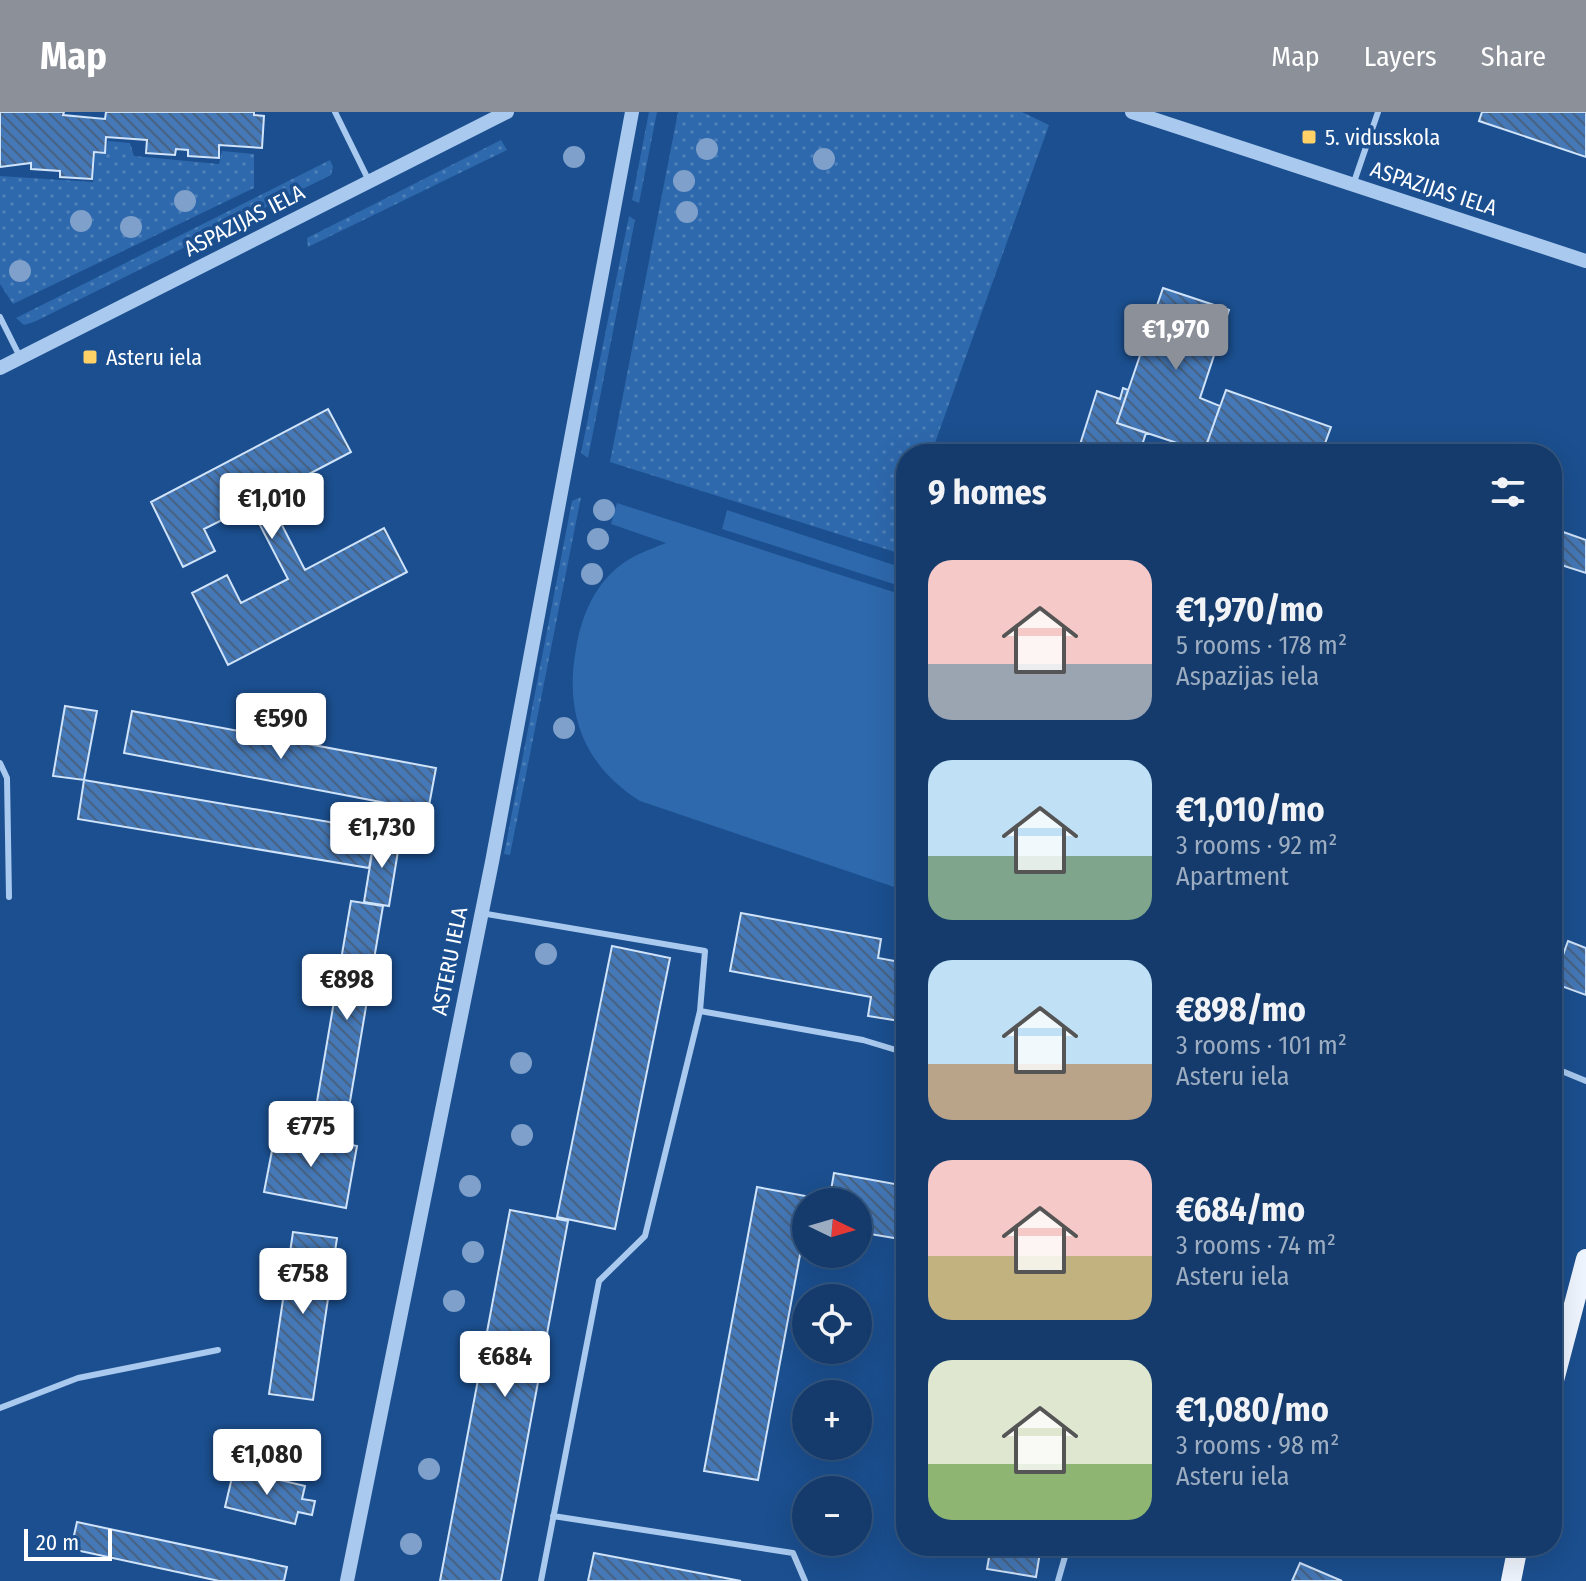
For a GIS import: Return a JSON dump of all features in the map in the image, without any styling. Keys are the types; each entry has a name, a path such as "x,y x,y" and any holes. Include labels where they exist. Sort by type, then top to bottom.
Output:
{"main road":[{"path":"1562,1350 1586,1259"},
{"path":"1511,1581 1516,1556"}],"street":[{"name":"ASPAZIJAS IELA","path":"0,368 507,112"},
{"name":"ASTERU IELA","path":"347,1581 481,913 632,112"},
{"name":"ASPAZIJAS IELA","path":"1132,112 1586,261"}],"lane":[{"path":"335,112 369,181"},
{"path":"1353,185 1378,112"},
{"path":"0,317 20,357"},
{"path":"0,763 7,778 9,897"},
{"path":"481,913 705,951 700,1011 645,1236 599,1281 541,1581"},
{"path":"700,1011 863,1040 896,1050"},
{"path":"1562,1071 1586,1081"},
{"path":"0,1408 78,1378 218,1350"},
{"path":"553,1516 793,1553 805,1581"},
{"path":"1058,1581 1065,1556"}],"shaded area":[{"path":"649,112 657,112 639,203 632,200"},
{"path":"678,112 1022,112 1049,125 935,444 896,444 895,552 610,462"},
{"path":"501,140 507,150 308,247 307,238"},
{"path":"108,141 130,143 134,156 219,164 222,151 254,154 254,188 13,304 0,284 0,176 93,182 95,154 105,154"},
{"path":"330,160 333,167 331,175 34,322 24,325 16,318"},
{"path":"629,216 635,220 588,458 581,453"},
{"path":"581,497 510,855 504,854 572,501"},
{"path":"617,503 896,593 896,888 640,801 605,771 582,736 576,716 573,672 581,626 595,594 617,568 641,553 666,543 611,524"},
{"path":"727,510 896,566 896,585 722,529"}],"building":[{"path":"0,112 64,112 63,115 105,119 106,112 254,112 254,115 264,116 262,148 219,145 219,158 188,156 188,150 176,149 175,155 146,153 147,140 106,137 105,153 94,152 92,179 60,177 60,171 31,169 31,163 0,167"},
{"path":"1482,112 1586,112 1586,157 1479,121"},
{"path":"1163,288 1229,310 1200,398 1220,406 1207,444 1180,444 1117,423"},
{"path":"1123,388 1128,390 1117,423 1146,433 1142,444 1080,444 1097,391 1120,399"},
{"path":"1226,390 1331,427 1325,444 1207,444"},
{"path":"328,409 351,452 267,496 305,570 384,528 407,572 228,665 192,593 227,575 241,603 288,579 250,506 204,529 215,551 183,567 151,502"},
{"path":"1562,532 1586,540 1586,573 1562,565"},
{"path":"65,706 97,711 84,780 53,776"},
{"path":"132,711 436,768 428,811 124,753"},
{"path":"84,780 376,830 369,868 78,819"},
{"path":"375,835 400,839 389,906 364,902"},
{"path":"351,901 383,906 343,1143 311,1137"},
{"path":"741,913 881,939 878,958 896,961 896,1020 868,1016 871,997 730,971"},
{"path":"1568,941 1586,948 1586,995 1562,986 1562,958"},
{"path":"612,946 670,958 615,1229 557,1217"},
{"path":"276,1130 357,1146 346,1208 264,1192"},
{"path":"834,1173 896,1184 896,1238 872,1234 872,1188 831,1188"},
{"path":"757,1187 792,1193 792,1268 798,1268 795,1284 792,1284 758,1480 704,1471"},
{"path":"510,1210 568,1221 501,1581 440,1581"},
{"path":"293,1232 337,1238 313,1400 269,1394"},
{"path":"234,1469 305,1486 302,1499 315,1501 312,1515 298,1512 295,1524 225,1507"},
{"path":"77,1522 287,1567 284,1581 219,1581 71,1549"},
{"path":"594,1553 741,1581 588,1581"},
{"path":"989,1556 1039,1556 1036,1577 987,1569"},
{"path":"1300,1563 1342,1581 1292,1581"}],"place":[{"name":"5. vidusskola","path":"1309,137"},
{"name":"Asteru iela","path":"90,357"}]}
